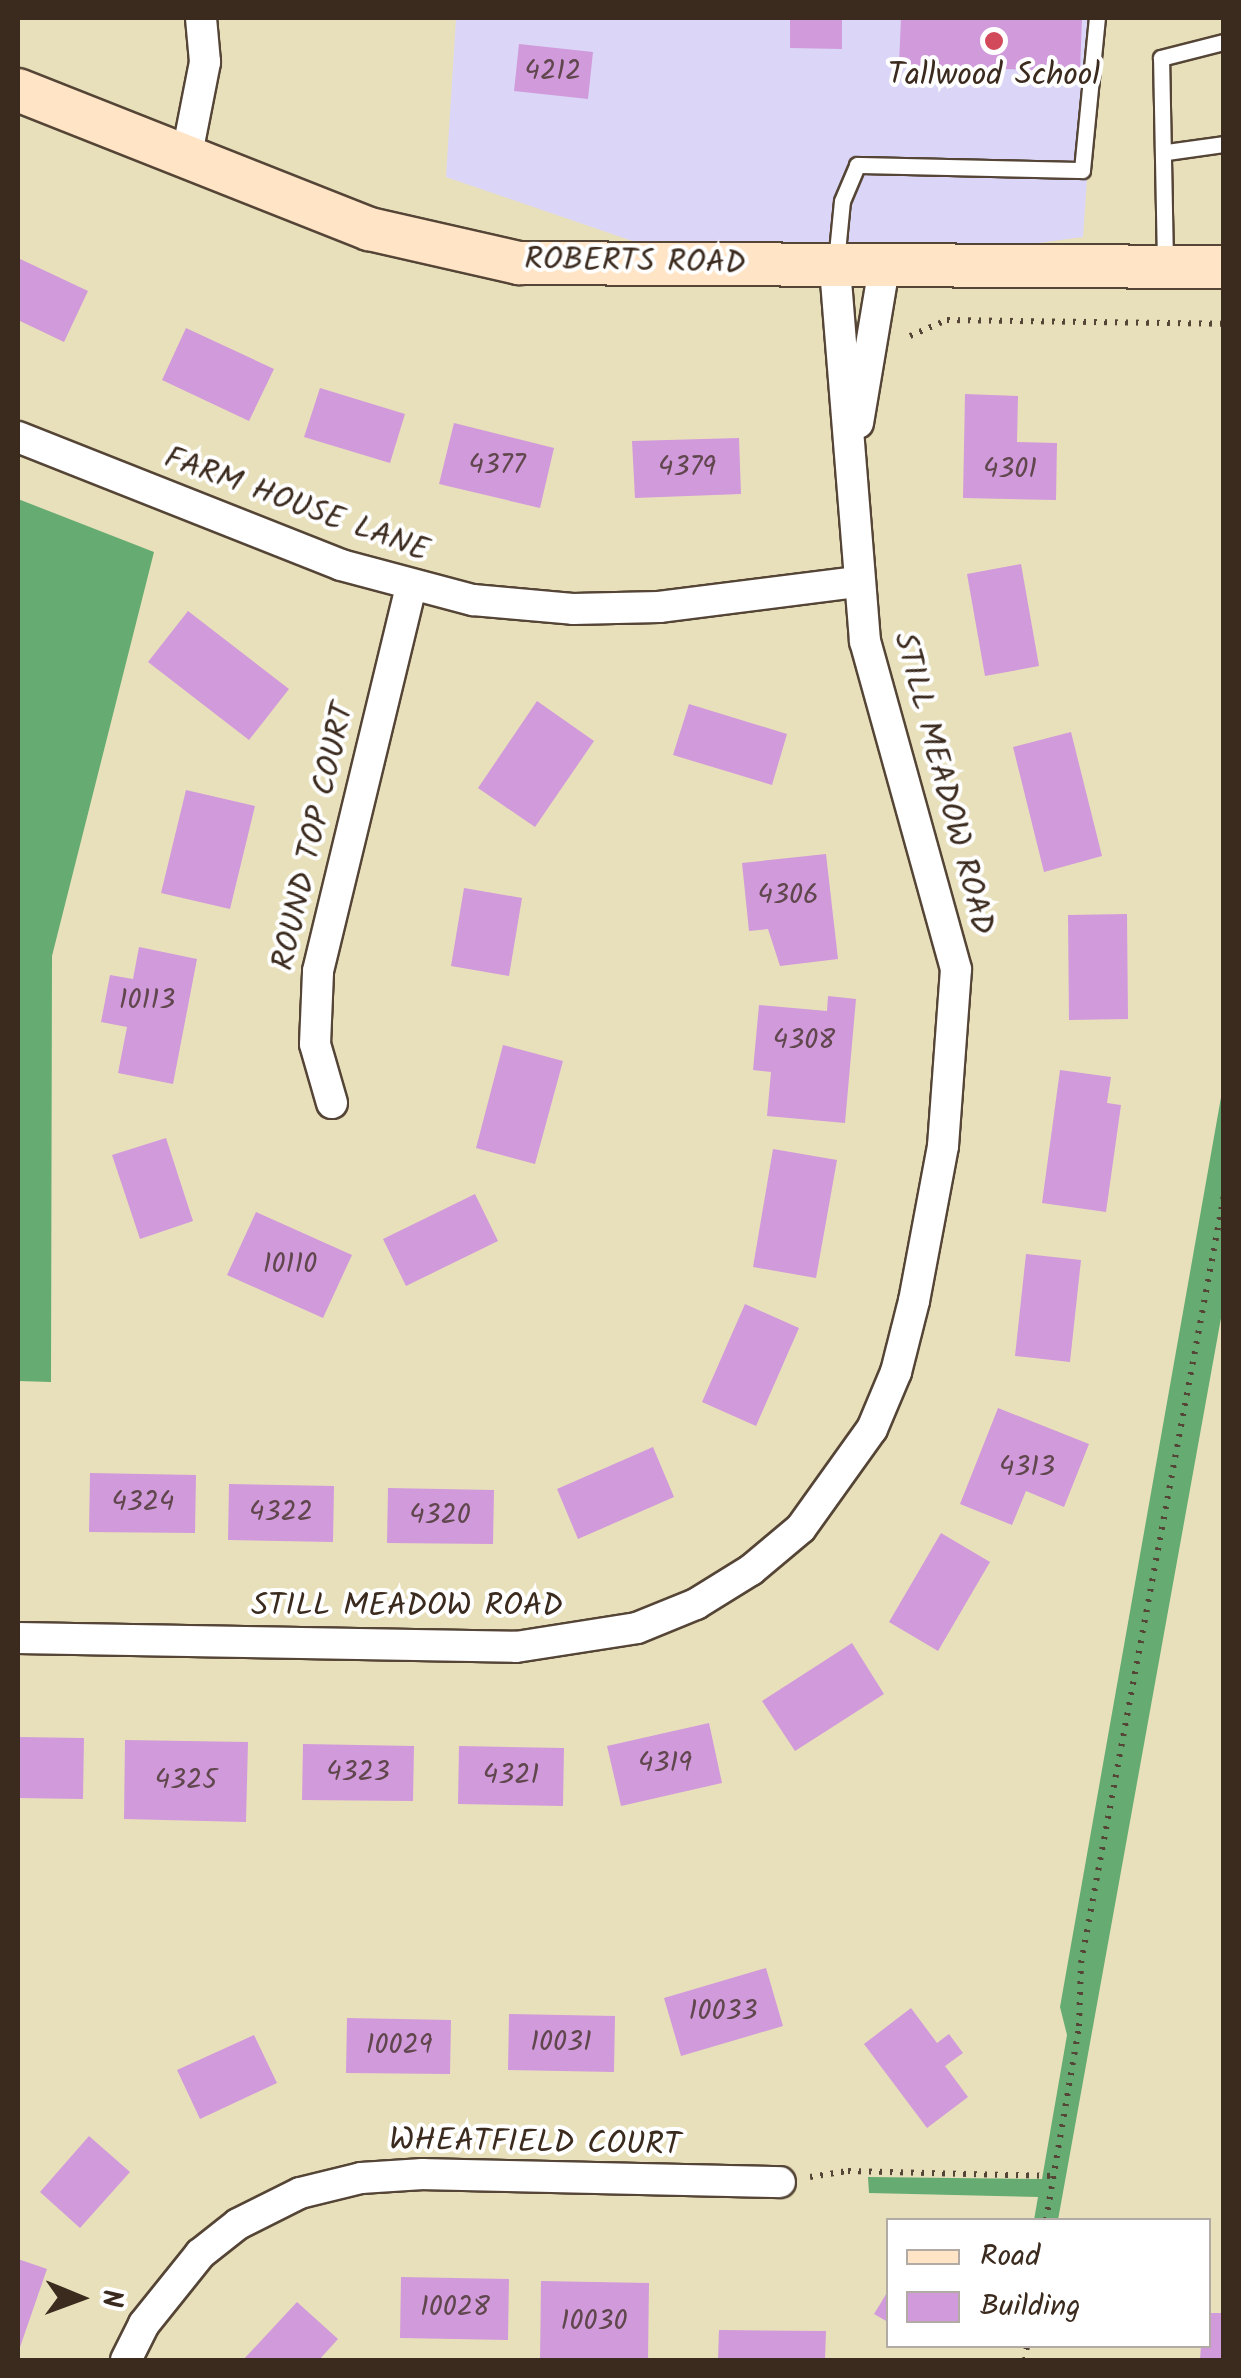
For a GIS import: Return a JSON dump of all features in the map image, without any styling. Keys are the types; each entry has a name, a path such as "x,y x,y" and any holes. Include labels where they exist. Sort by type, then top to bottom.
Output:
{"main road":[{"name":"ROBERTS ROAD","path":"18,90 369,229 519,263 1224,267"}],"street":[{"path":"186,158 205,62 201,18"},
{"name":"STILL MEADOW ROAD","path":"18,1638 516,1647 581,1642 696,1604 751,1570 800,1528 842,1478 896,1372 914,1302 943,1146 957,1012 945,916 891,752 857,582 835,266"},
{"name":"STILL MEADOW ROAD","path":"850,470 884,267"},
{"name":"FARM HOUSE LANE","path":"18,437 411,588 573,610 658,607 857,582"},
{"name":"ROUND TOP COURT","path":"332,1103 315,1044 318,971 411,588"},
{"name":"WHEATFIELD COURT","path":"126,2360 144,2324 200,2254 238,2224 300,2193 361,2178 423,2174 780,2182"}],"lane":[{"path":"835,266 842,201 858,165 1082,170 1098,18"},
{"path":"1164,266 1167,152 1161,58 1224,42"},
{"path":"1167,152 1224,144"}],"path":[{"path":"901,331 908,338 918,328 947,320 1224,324"},
{"path":"1046,2218 1079,2026 1081,1963 1224,1196"},
{"path":"780,2182 848,2171 1053,2176"}],"shaded area":[{"path":"456,18 1098,18 1083,237 987,250 644,245 446,177"}],"green space":[{"path":"18,499 154,552 52,956 51,1382 18,1381"},
{"path":"1223,1086 1223,1307 1058,2218 1034,2218 1038,2197 869,2193 868,2177 1042,2179 1067,2035 1060,2007"}],"building":[{"path":"790,18 842,18 842,49 790,48"},
{"name":"Tallwood School","path":"901,18 1082,18 1080,72 899,65"},
{"path":"519,44 593,52 588,99 514,91"},
{"path":"18,258 88,291 64,342 18,320"},
{"path":"186,328 274,369 249,421 162,380"},
{"path":"320,388 405,414 390,463 304,437"},
{"path":"965,394 1018,396 1017,442 1057,443 1056,500 963,498"},
{"path":"454,423 554,448 540,508 439,484"},
{"path":"739,438 741,494 635,498 632,441"},
{"path":"1021,564 1039,666 985,676 967,574"},
{"path":"188,611 289,689 249,740 148,662"},
{"path":"537,701 594,741 535,827 478,788"},
{"path":"689,704 787,734 772,785 673,755"},
{"path":"1071,732 1102,856 1044,872 1013,747"},
{"path":"186,790 255,806 230,909 161,893"},
{"path":"826,854 838,959 780,966 768,929 749,931 742,863"},
{"path":"464,888 522,898 509,976 451,966"},
{"path":"1127,914 1128,1019 1069,1020 1068,915"},
{"path":"139,947 197,959 173,1084 118,1073 127,1027 101,1022 110,975 133,979"},
{"path":"828,996 856,999 845,1123 767,1116 771,1072 753,1070 759,1005 827,1011"},
{"path":"503,1045 563,1061 535,1164 476,1148"},
{"path":"1060,1070 1111,1077 1107,1103 1121,1105 1106,1212 1042,1203"},
{"path":"166,1138 193,1221 140,1239 112,1155"},
{"path":"773,1149 837,1160 816,1278 753,1267"},
{"path":"475,1194 498,1241 406,1286 383,1239"},
{"path":"256,1212 352,1255 323,1318 227,1275"},
{"path":"1026,1254 1081,1260 1070,1362 1015,1356"},
{"path":"745,1304 799,1328 756,1426 702,1402"},
{"path":"998,1408 1089,1444 1064,1507 1026,1491 1012,1525 960,1504"},
{"path":"653,1447 674,1497 578,1539 557,1489"},
{"path":"90,1473 196,1475 195,1533 89,1532"},
{"path":"229,1484 334,1486 333,1542 228,1540"},
{"path":"388,1488 494,1490 493,1544 387,1543"},
{"path":"941,1533 990,1562 938,1651 889,1622"},
{"path":"852,1643 884,1694 795,1751 762,1701"},
{"path":"709,1723 722,1783 621,1806 607,1746"},
{"path":"18,1737 84,1738 83,1799 18,1798"},
{"path":"125,1740 248,1742 246,1822 124,1819"},
{"path":"303,1744 414,1746 413,1801 302,1800"},
{"path":"459,1746 564,1748 563,1806 458,1804"},
{"path":"766,1968 783,2026 681,2056 664,1998"},
{"path":"911,2008 937,2043 949,2034 963,2053 945,2066 968,2097 927,2128 864,2044"},
{"path":"509,2014 615,2016 614,2072 508,2070"},
{"path":"347,2018 451,2020 450,2074 346,2073"},
{"path":"254,2035 277,2083 200,2119 177,2070"},
{"path":"89,2136 130,2172 80,2228 40,2192"},
{"path":"18,2259 47,2269 18,2353"},
{"path":"401,2277 509,2279 508,2340 400,2338"},
{"path":"541,2281 649,2283 648,2360 540,2360"},
{"path":"886,2294 886,2321 874,2314"},
{"path":"297,2302 338,2339 319,2360 243,2360"},
{"path":"1211,2313 1224,2313 1224,2360 1200,2360 1201,2348 1211,2348"},
{"path":"719,2330 826,2331 825,2360 718,2360"}],"place":[{"name":"Tallwood School","path":"994,41"}]}
